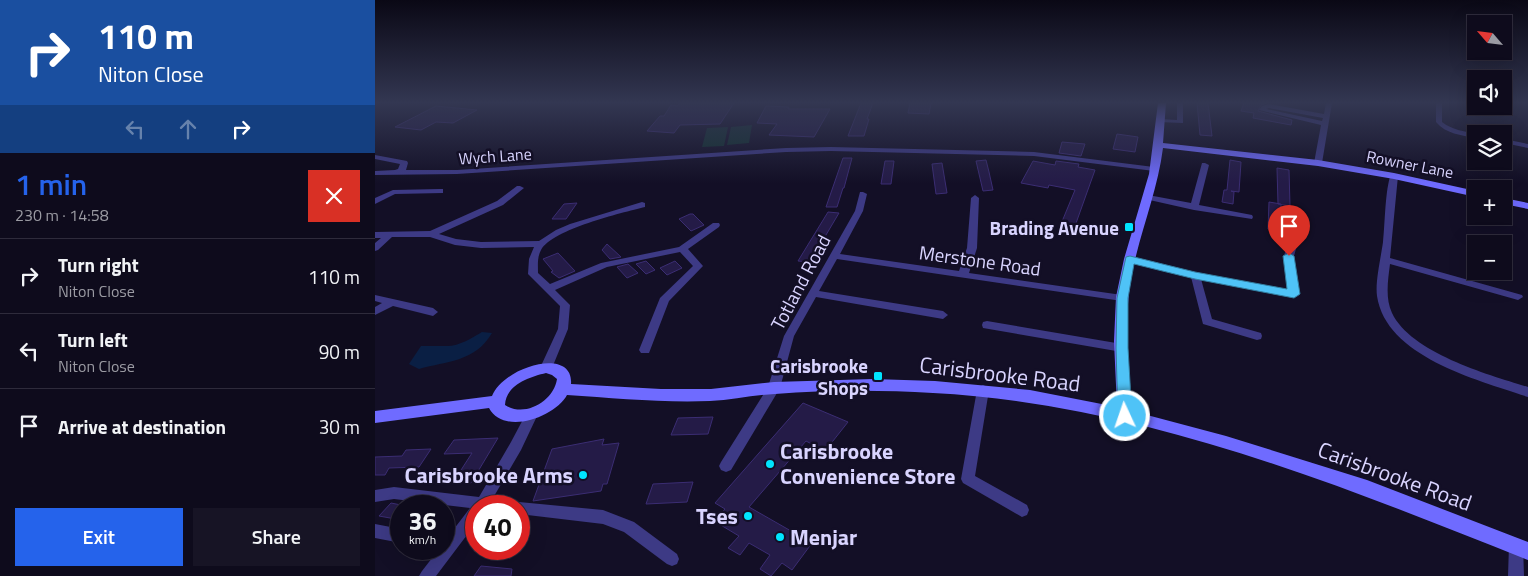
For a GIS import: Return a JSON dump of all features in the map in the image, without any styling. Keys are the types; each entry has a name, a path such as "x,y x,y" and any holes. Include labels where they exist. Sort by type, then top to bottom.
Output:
{"street":[{"path":"1125,416 1122,298 1130,259 1148,197 1160,130"},
{"path":"1318,163 1324,130"},
{"path":"1450,130 1467,134"},
{"path":"1512,143 1528,146"},
{"name":"Rowner Lane","path":"1159,145 1318,163 1394,176 1467,192"},
{"name":"Wych Lane","path":"375,173 457,172 786,150 831,149 1033,154 1154,169"},
{"path":"375,157 404,163 402,170 394,174"},
{"path":"1194,206 1205,165"},
{"path":"1394,176 1382,294 1382,307 1391,323 1409,340 1427,353 1455,367 1528,392"},
{"path":"431,234 500,203 521,188"},
{"path":"375,201 393,192 440,191"},
{"name":"Totland Road","path":"726,466 774,388 789,336 859,211 863,194"},
{"path":"1148,197 1249,217"},
{"path":"963,275 972,248 975,198"},
{"path":"1512,203 1528,206"},
{"path":"375,235 431,234 455,242 481,245 540,244 558,233 585,221 642,205"},
{"path":"548,289 604,265 682,249 716,225"},
{"path":"375,248 389,235"},
{"path":"1130,259 1195,275 1294,294 1289,256 1294,238"},
{"path":"540,244 533,259 533,274 565,305 563,329 546,368"},
{"path":"645,350 664,300 698,266 682,249"},
{"name":"Merstone Road","path":"833,256 1122,298"},
{"path":"1386,260 1518,297"},
{"path":"1195,275 1207,320 1257,336"},
{"path":"812,293 943,315"},
{"path":"375,298 389,303 433,312"},
{"path":"375,311 389,303"},
{"path":"987,325 1122,348"},
{"path":"546,368 555,370 564,377 563,389 555,400 531,414 516,417 503,414 497,408 497,401 501,391 509,382 521,375 546,368"},
{"name":"Carisbrooke Road","path":"563,389 661,395 711,395 774,388 873,385 983,390 1039,397 1125,416 1295,464 1367,488 1522,548"},
{"path":"983,390 968,480 1023,510"},
{"path":"375,417 497,401"},
{"path":"487,495 516,446 531,414"},
{"path":"375,496 394,493 465,505"},
{"path":"530,509 603,517 629,527 672,559"},
{"path":"455,536 465,524"},
{"path":"375,530 390,533"},
{"path":"1516,576 1522,548"},
{"path":"427,576 437,560"}],"green space":[{"path":"707,130 727,130 724,146 702,147"},
{"path":"730,130 751,130 749,143 727,145"}],"water":[{"path":"482,332 492,333 477,350 460,359 419,369 409,364 421,346 455,345 465,342"}],"building":[{"path":"648,130 676,130 674,133"},
{"path":"773,130 818,130 814,137 769,135"},
{"path":"850,130 866,130 864,136 848,136"},
{"path":"1200,130 1211,130 1212,136 1200,135"},
{"path":"1117,134 1138,137 1135,152 1113,149"},
{"path":"1062,142 1085,144 1081,156 1059,153"},
{"path":"843,158 852,158 844,188 837,207 826,207"},
{"path":"986,160 993,190 983,191 976,161"},
{"path":"1230,160 1241,162 1239,192 1231,191 1234,192 1233,204 1222,202 1224,190 1227,190"},
{"path":"885,161 894,161 891,184 881,184"},
{"path":"1033,161 1055,165 1056,161 1079,164 1078,167 1095,170 1075,226 1061,224 1075,190 1049,185 1048,188 1021,183"},
{"path":"942,163 947,193 936,194 932,164"},
{"path":"1277,168 1289,170 1290,206 1278,204"},
{"path":"1269,202 1281,204 1281,231 1268,229"},
{"path":"577,203 566,219 552,219 564,204"},
{"path":"828,212 839,213 810,262 798,261"},
{"path":"693,214 704,225 691,231 679,219"},
{"path":"607,244 621,257 610,259 602,250"},
{"path":"558,253 575,271 559,278 551,272 553,271 543,259"},
{"path":"646,261 655,270 646,274 636,264"},
{"path":"675,261 682,268 667,275 660,268"},
{"path":"628,264 638,273 627,278 617,267"},
{"path":"803,403 848,422 825,451 806,441 749,507 812,543 792,570 782,563 771,576 760,569 770,555 749,543 740,555 728,548 739,536 714,521 725,509 715,503"},
{"path":"713,417 708,434 671,435 678,418"},
{"path":"498,438 471,483 452,484 472,453 444,454 454,440"},
{"path":"604,439 602,445 619,443 607,484 603,484 601,491 533,501 552,449"},
{"path":"431,449 419,467 389,468 385,475 375,475 375,457 402,456 406,450"},
{"path":"693,482 687,502 646,504 653,484"},
{"path":"390,504 390,518 379,516"},
{"path":"481,566 512,569 511,576 474,576"}],"place":[{"name":"Brading Avenue","path":"1129,227"},
{"name":"Carisbrooke Shops","path":"878,376"},
{"name":"Carisbrooke Convenience Store","path":"770,464"},
{"name":"Carisbrooke Arms","path":"583,475"},
{"name":"Tses","path":"748,516"},
{"name":"Menjar","path":"780,537"}],"route":[{"path":"1125,416 1122,298 1130,259 1195,275 1294,294 1289,256"}]}
